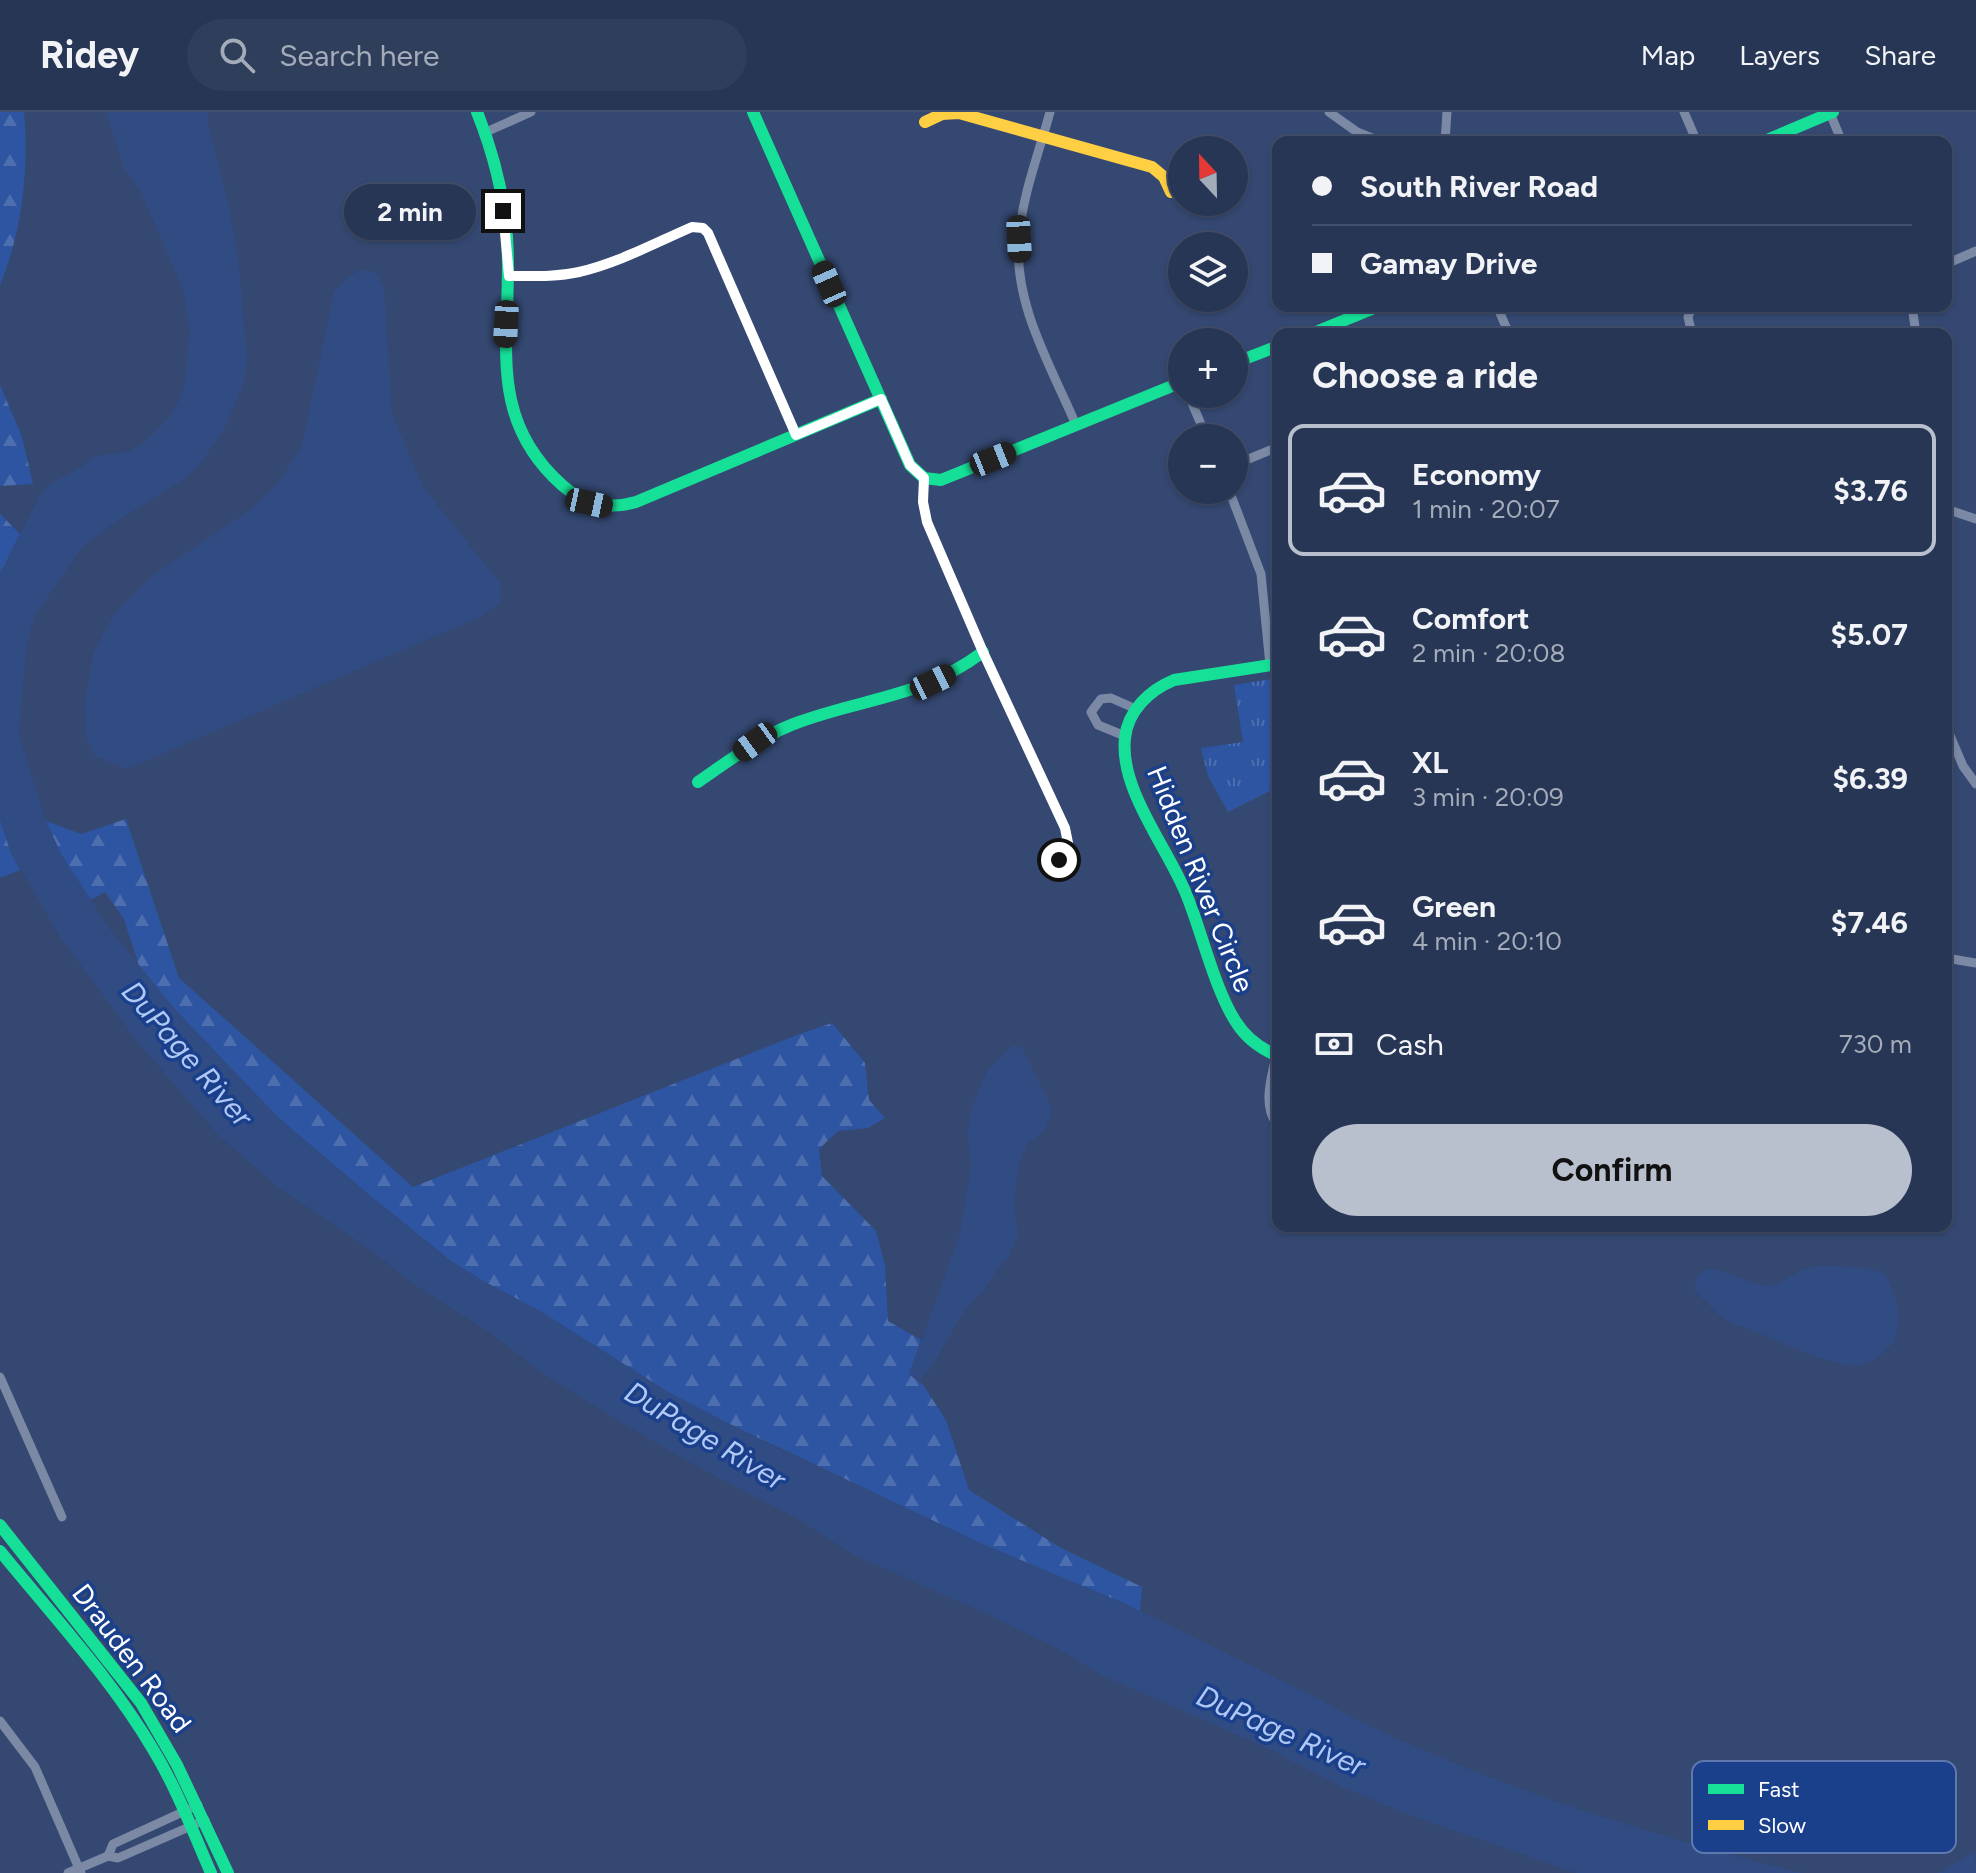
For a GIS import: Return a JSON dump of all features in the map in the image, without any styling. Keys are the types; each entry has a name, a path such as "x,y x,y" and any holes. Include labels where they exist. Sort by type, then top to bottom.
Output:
{"street":[{"path":"477,112 486,132 500,190 509,276 505,371 511,400 533,450 567,491 589,503 612,507 636,502 881,399"},
{"path":"486,132 531,112"},
{"path":"753,112 910,465 924,478 941,480 1168,388"},
{"path":"1050,112 1019,239 1020,271 1029,313 1076,425"},
{"path":"1329,112 1367,136"},
{"path":"1445,136 1447,112"},
{"path":"1684,112 1694,136"},
{"path":"925,122 942,114 959,113 1152,167 1164,177 1168,186"},
{"path":"1776,136 1832,113 1840,136"},
{"path":"509,276 579,272 612,262 692,227 703,228 708,233 796,435"},
{"path":"1952,261 1976,251"},
{"path":"1326,328 1364,312"},
{"path":"1248,358 1272,348"},
{"path":"1248,459 1272,449"},
{"path":"924,478 923,502 927,522 1065,828 1068,843 1059,860"},
{"path":"1234,504 1261,574 1272,650"},
{"path":"1952,511 1976,519"},
{"path":"698,782 755,742 780,729 828,712 902,696 965,667 983,652"},
{"name":"Hidden River Circle","path":"1272,664 1174,680 1153,691 1136,709 1125,736 1128,764 1138,798 1178,874 1233,1019 1257,1046 1272,1054"},
{"path":"1125,736 1098,725 1091,712 1101,699 1111,698 1136,709"},
{"path":"1952,740 1963,766 1976,784"},
{"path":"1952,959 1976,963"},
{"path":"1272,1075 1268,1090 1272,1113"},
{"path":"0,1377 62,1517"},
{"name":"Drauden Road","path":"0,1525 141,1703 170,1747 228,1873"},
{"name":"Drauden Road","path":"0,1551 128,1711 156,1755 211,1873"},
{"path":"0,1721 35,1767 80,1870"},
{"path":"108,1856 113,1844 198,1805"},
{"path":"68,1873 108,1856 118,1858 205,1820"}],"green space":[{"path":"0,112 24,112 25,156 19,222 0,285"},
{"path":"0,385 22,437 33,484 0,486"},
{"path":"0,514 20,534 0,573"},
{"path":"1272,679 1272,790 1228,812 1208,776 1201,748 1243,742 1234,685"},
{"path":"0,819 20,870 0,878"},
{"path":"126,819 179,978 413,1187 832,1023 865,1063 869,1100 885,1118 868,1128 838,1131 819,1149 822,1176 876,1231 885,1265 888,1321 921,1340 909,1374 923,1385 946,1420 969,1490 1061,1548 1142,1587 1140,1611 980,1543 721,1420 668,1392 540,1311 451,1261 280,1119 195,1032 140,969 124,919 105,892 90,900 60,852 46,821 81,834"}],"water":[{"name":"DuPage River","path":"106,112 208,112 208,125 229,206 239,264 247,361 244,382 224,430 200,464 183,480 83,546 34,617 26,649 19,731 46,821 60,852 109,928 173,1007 280,1119 451,1261 540,1311 668,1392 761,1440 980,1543 1124,1603 1367,1725 1447,1760 1534,1794 1692,1843 1692,1853 1727,1853 1802,1873 1577,1873 1412,1816 1342,1787 1267,1748 1101,1675 1064,1652 991,1616 854,1555 796,1518 625,1425 542,1373 493,1335 412,1283 372,1251 279,1188 219,1136 139,1044 61,938 11,853 0,819 0,573 47,486 93,457 130,451 145,442 169,418 182,394 186,375 189,329 184,292 142,194 124,168"},
{"path":"360,270 375,272 384,287 392,414 423,487 500,583 501,602 482,616 127,769 95,756 86,737 85,703 93,654 114,614 153,575 250,510 278,483 302,446 334,292"},
{"path":"1013,1045 1022,1048 1052,1113 1044,1131 1027,1144 1018,1167 1014,1206 1018,1235 1007,1260 966,1308 929,1371 919,1380 909,1374 959,1237 971,1163 967,1133 972,1107 988,1069"},
{"path":"1824,1266 1865,1268 1884,1273 1889,1282 1898,1314 1895,1341 1869,1362 1859,1365 1831,1361 1733,1324 1720,1316 1694,1290 1698,1277 1705,1271 1725,1272 1761,1285 1772,1285 1803,1270"},
{"path":"1975,1852 1976,1873 1938,1873"}],"traffic: fast":[{"path":"477,112 497,173 506,221 506,337 511,399 520,429 537,457 570,492 597,504 616,506 636,502 881,399"},
{"path":"753,112 910,465 924,478 941,480 1168,388"},
{"path":"1776,136 1833,112"},
{"path":"1326,328 1364,312"},
{"path":"1248,358 1272,348"},
{"path":"698,782 785,727 916,688 938,679 983,652"},
{"path":"1272,665 1165,684 1135,710 1125,738 1125,758 1137,798 1187,896 1228,1009 1249,1038 1272,1053"},
{"path":"0,1525 141,1703 177,1765 228,1873"},
{"path":"0,1551 81,1648 137,1724 170,1780 211,1873"}],"traffic: slow":[{"path":"925,122 942,114 959,113 1152,167 1164,177 1168,186"}],"route":[{"path":"503,211 509,276 579,272 612,262 692,227 703,228 708,233 796,435 881,399 910,465 924,478 923,502 927,522 1065,828 1068,843 1059,860"}]}
